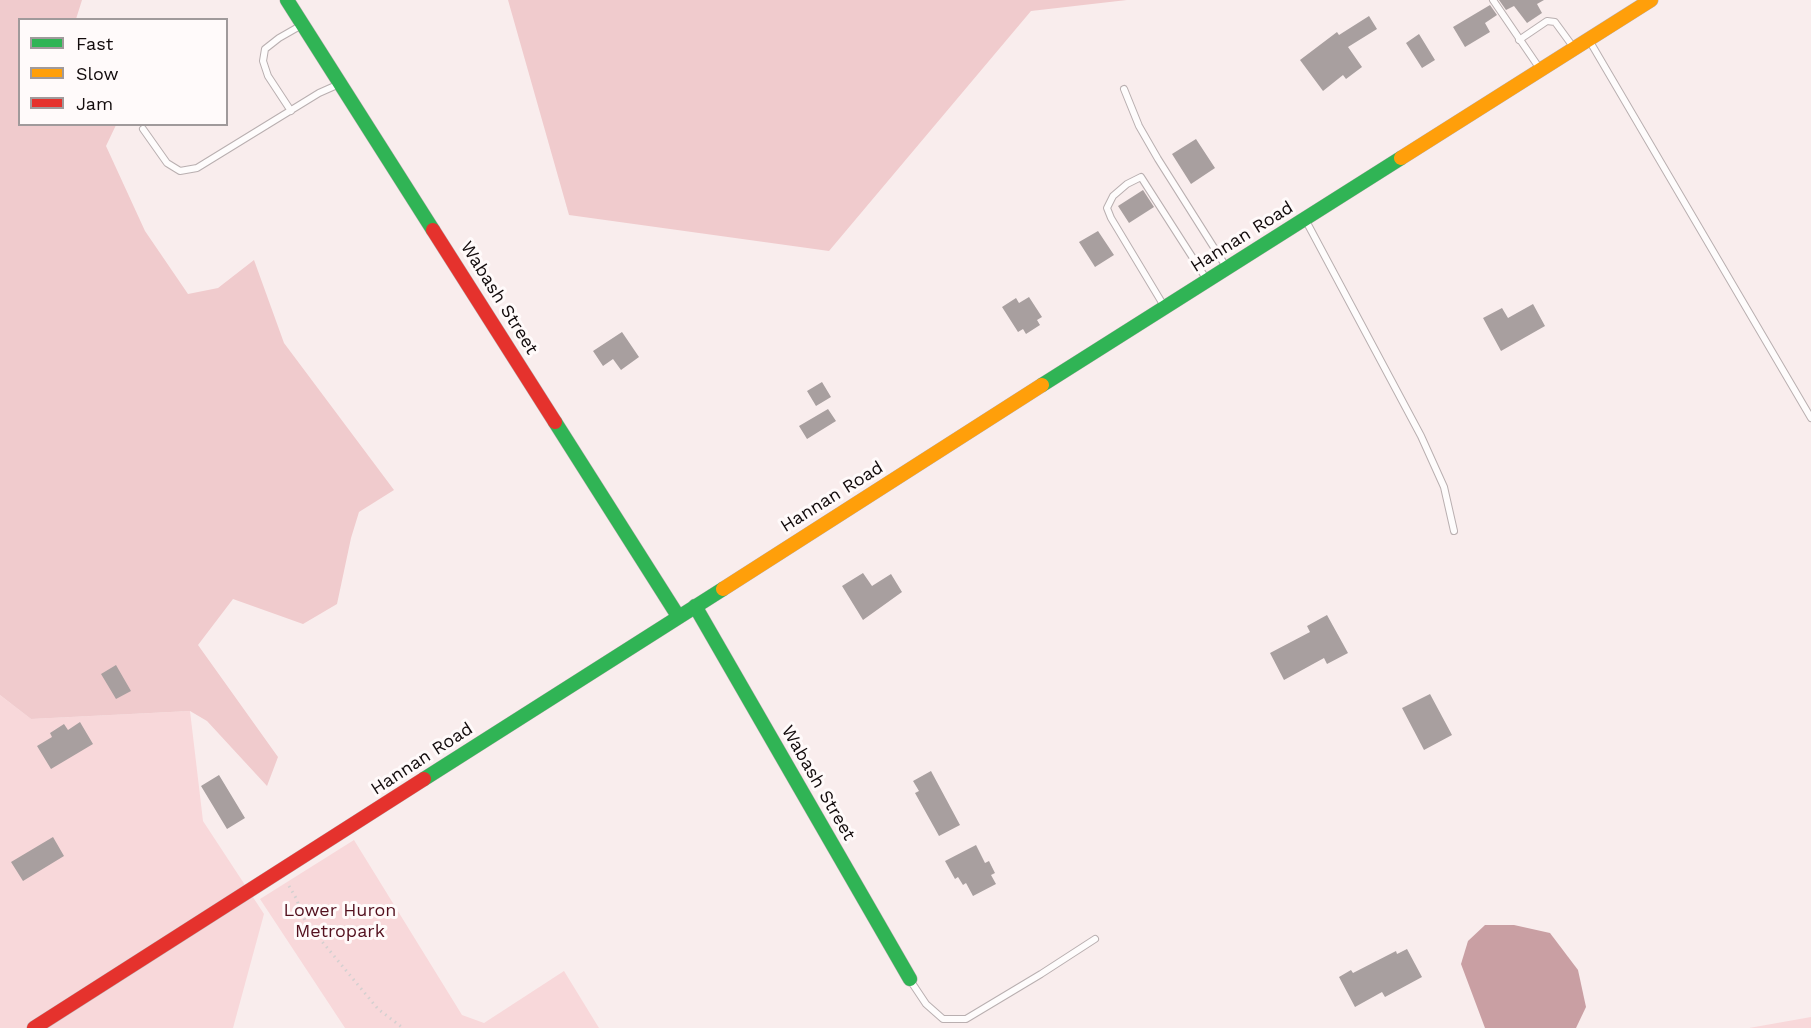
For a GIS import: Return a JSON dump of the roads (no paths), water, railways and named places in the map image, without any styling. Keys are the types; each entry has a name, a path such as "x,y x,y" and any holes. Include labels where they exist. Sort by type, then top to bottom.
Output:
{"street":[{"name":"Wabash Street","path":"287,0 678,616"},
{"name":"Hannan Road","path":"34,1028 52,1020 678,616 1651,0"},
{"name":"Wabash Street","path":"695,606 910,979"}],"lane":[{"path":"1493,0 1540,70"},
{"path":"1519,40 1547,21 1555,22 1575,48"},
{"path":"291,111 268,76 263,61 265,50 279,38 303,24"},
{"path":"1588,40 1811,418"},
{"path":"142,129 167,164 180,171 197,168 319,93 341,83"},
{"path":"1124,90 1139,126 1153,151 1227,268"},
{"path":"1165,307 1107,208 1113,196 1127,184 1141,177 1207,280"},
{"path":"1305,219 1421,436 1444,487 1454,531"},
{"path":"910,979 926,1004 943,1019 966,1019 1095,939"}],"park label":[{"name":"Lower Huron Metropark","path":"340,921"}]}
